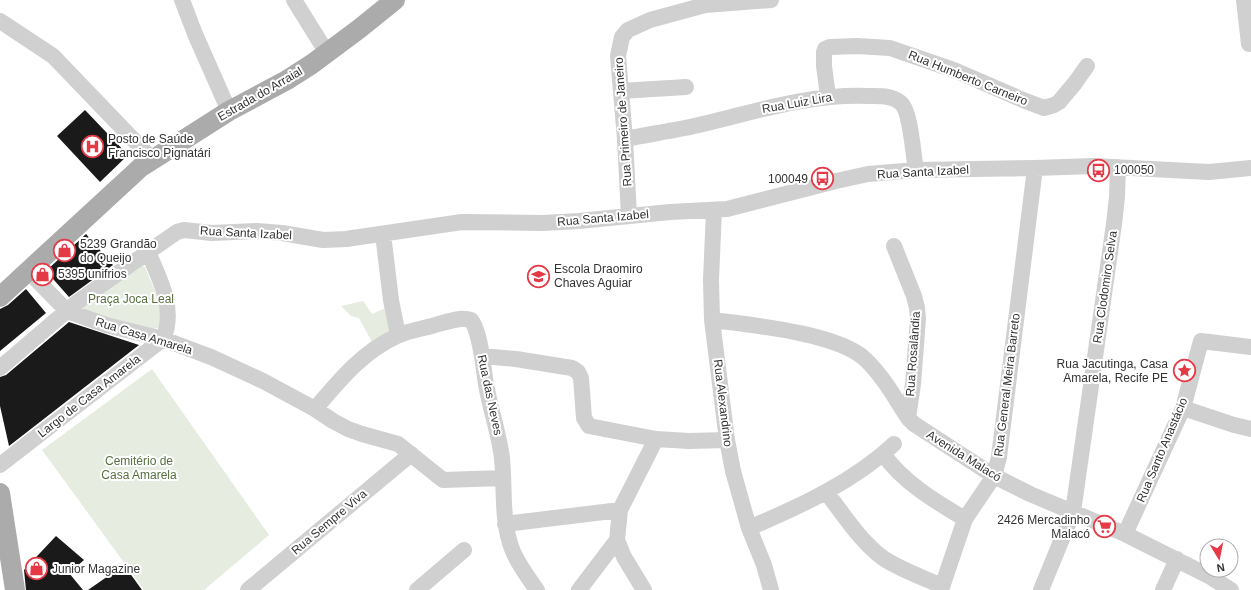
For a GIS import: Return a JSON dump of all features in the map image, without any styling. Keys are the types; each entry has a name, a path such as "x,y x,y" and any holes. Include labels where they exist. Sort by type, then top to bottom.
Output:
{"main road":[{"name":"Estrada do Arraial","path":"0,297 141,167 229,111 287,80 327,53 395,0"},
{"path":"0,494 15,590"}],"street":[{"path":"182,0 195,34 229,111"},
{"path":"294,0 327,53"},
{"name":"Rua Primeiro de Janeiro","path":"629,216 625,139 618,56 619,45 622,37 628,30 650,20 705,5 771,0"},
{"path":"1244,0 1249,44"},
{"path":"0,21 53,56 152,159"},
{"name":"Rua Humberto Carneiro","path":"828,96 823,58 825,49 830,47 890,48 954,70 1044,108 1059,102 1087,66"},
{"path":"621,91 686,88"},
{"name":"Rua Luiz Lira","path":"625,139 685,128 828,96 884,96 894,98 900,103 907,114 916,170"},
{"name":"Rua Santa Izabel","path":"0,368 67,311 148,252 177,232 184,230 212,233 267,232 323,240 346,239 462,222 578,222 629,216 714,210 868,174 916,170 1093,166 1209,172 1251,168"},
{"name":"Rua Clodomiro Selva","path":"1041,590 1073,512 1114,224 1118,167"},
{"name":"Rua General Meira Barreto","path":"942,588 966,519 994,476 999,457 1035,168"},
{"name":"Rua Alexandrino","path":"714,210 711,280 712,320 727,440 733,471 771,590"},
{"path":"314,409 363,356 398,335 391,300 383,234"},
{"name":"Rua Rosalândia","path":"894,246 914,296 918,319 913,384 908,418"},
{"path":"148,252 162,283 166,300 167,325 163,339"},
{"name":"Rua Casa Amarela","path":"28,271 67,311 106,325 163,339 211,357 262,381 348,429 398,444 411,454"},
{"name":"Rua das Neves","path":"398,335 465,318 471,320 474,324 482,356 486,386 498,432 502,459 506,524 512,549 523,570 537,590"},
{"name":"Avenida Malacó","path":"712,320 783,330 849,347 864,358 879,373 908,418 919,428 994,476 1030,494 1125,534 1177,559 1210,576 1231,590"},
{"name":"Largo de Casa Amarela","path":"0,465 163,339"},
{"name":"Rua Santo Anastácio","path":"1125,534 1183,408 1201,341 1251,347"},
{"path":"482,356 516,359 572,368 578,372 581,378 584,418 588,426 656,439 689,441 727,440"},
{"path":"1183,408 1251,429"},
{"path":"644,590 624,557 617,540 620,510 656,439"},
{"path":"750,528 826,492 889,449 906,478 929,498 966,519"},
{"path":"411,454 443,480 503,478"},
{"name":"Rua Sempre Viva","path":"248,590 411,454"},
{"path":"826,492 861,537 884,558 904,570 942,588"},
{"path":"506,524 620,510"},
{"path":"579,590 617,540"},
{"path":"417,590 464,550"},
{"path":"1163,590 1177,559"}],"green space":[{"name":"Praça Joca Leal","path":"143,265 164,313 162,324 158,328 152,329 84,312 82,307"},
{"path":"363,301 372,314 386,308 396,333 372,342 359,318 351,316 341,306"},
{"name":"Cemitério de Casa Amarela","path":"152,369 269,535 204,590 144,590 42,450"}],"building":[{"name":"Posto de Saúde Francisco Pignatári","path":"85,110 128,155 100,182 57,136"},
{"path":"86,234 113,265 69,297 46,271"},
{"path":"26,289 46,313 0,351 0,309 8,305"},
{"path":"69,322 139,345 9,446 0,406 0,377 6,375"},
{"path":"56,536 84,560 69,573 83,590 26,590 24,570"},
{"path":"124,565 142,590 88,590"}],"place":[{"name":"Posto de Saúde Francisco Pignatári","path":"93,146"},
{"name":"100050","path":"1098,170"},
{"name":"100049","path":"823,179"},
{"name":"5239 Grandão do Queijo","path":"64,251"},
{"name":"5395 unifrios","path":"43,274"},
{"name":"Escola Draomiro Chaves Aguiar","path":"539,276"},
{"name":"Rua Jacutinga, Casa Amarela, Recife PE","path":"1184,371"},
{"name":"2426 Mercadinho Malacó","path":"1105,527"},
{"name":"Junior Magazine","path":"36,569"}]}
